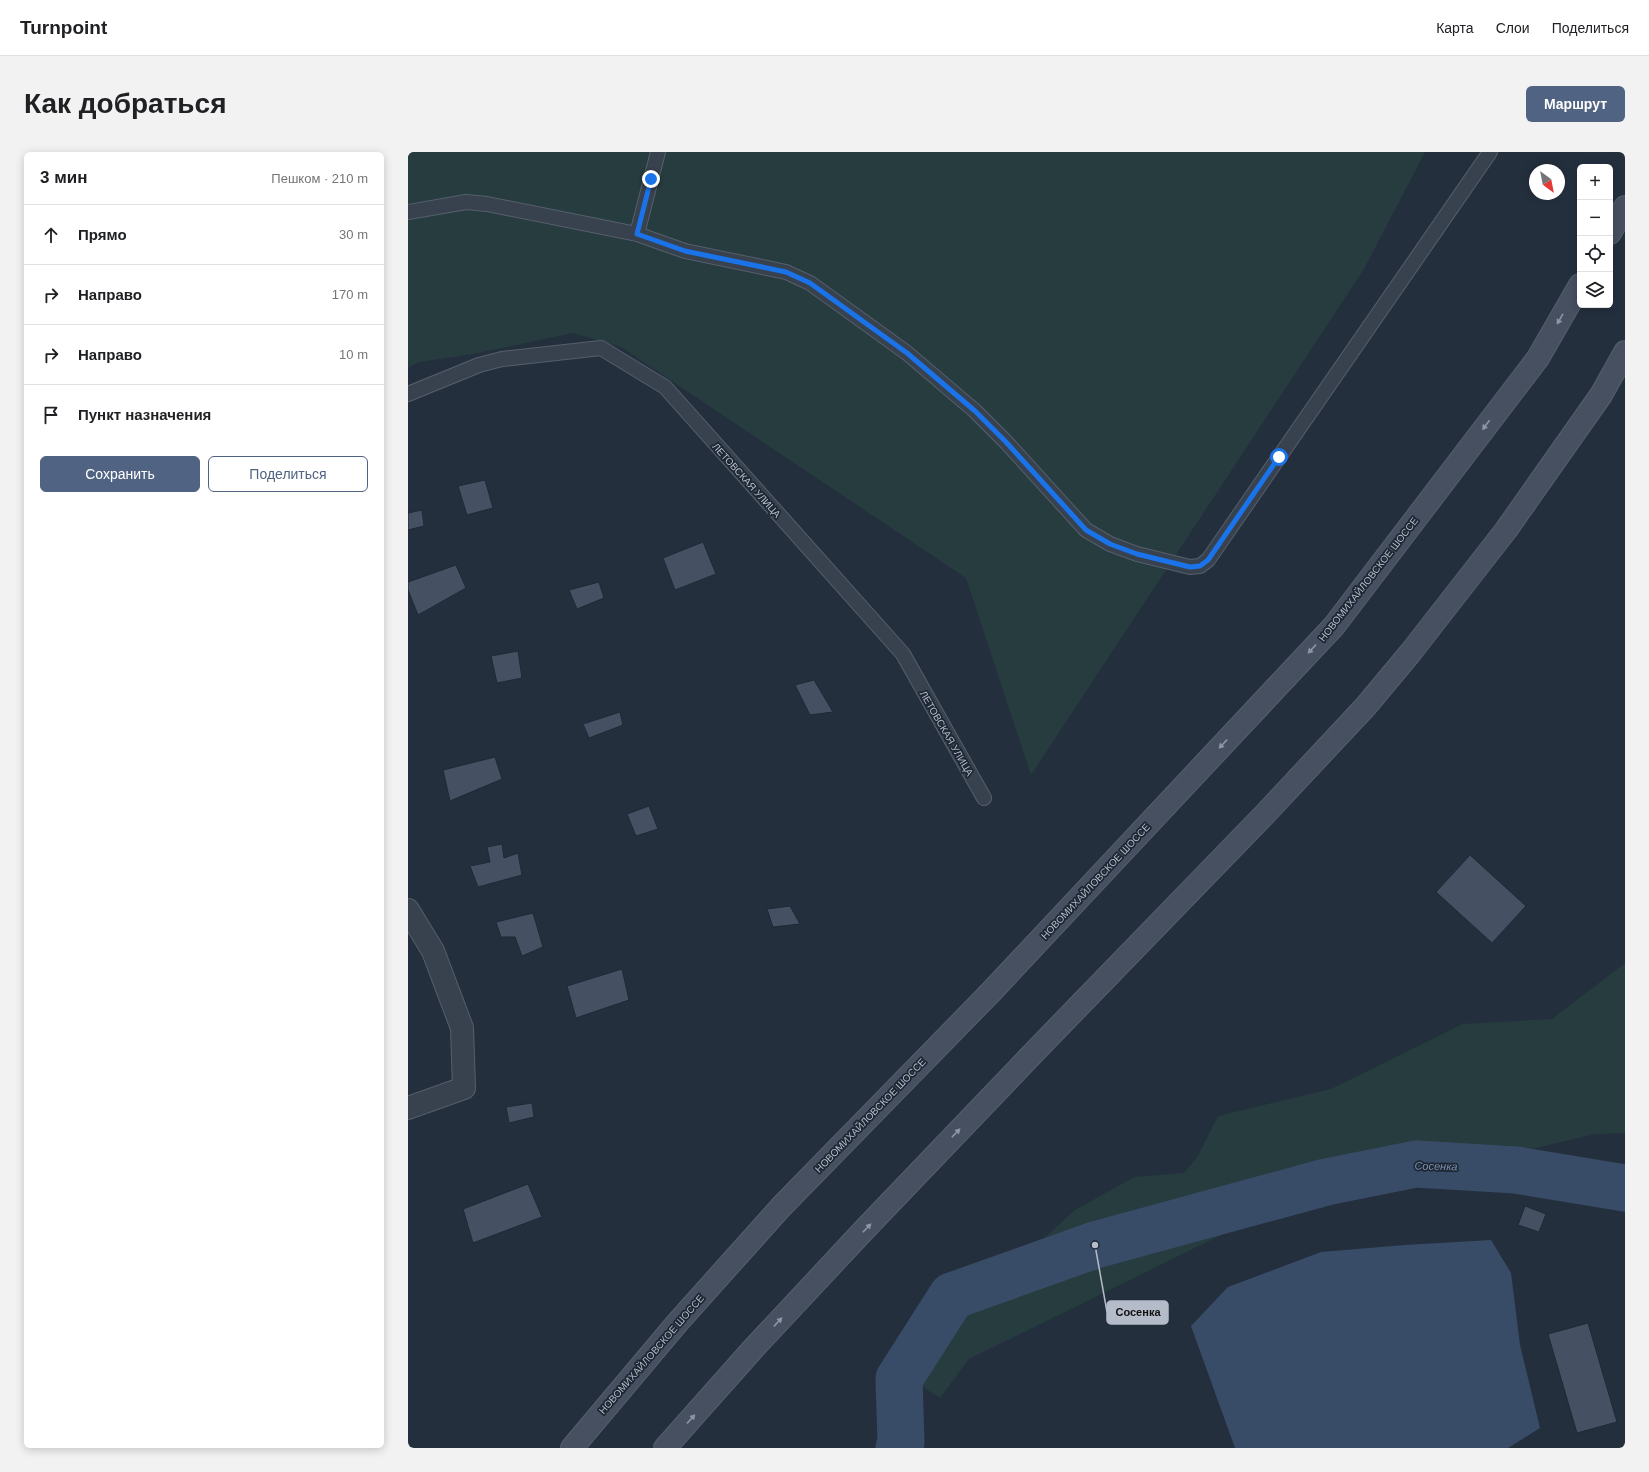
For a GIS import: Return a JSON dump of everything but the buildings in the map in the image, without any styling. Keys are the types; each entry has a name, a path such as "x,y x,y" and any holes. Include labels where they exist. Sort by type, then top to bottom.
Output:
{"main road":[{"path":"1613,228 1625,207"},
{"name":"НОВОМИХАЙЛОВСКОЕ ШОССЕ","path":"572,1448 678,1322 781,1207 990,993 1334,626 1538,358 1577,290"},
{"path":"665,1448 752,1350 859,1236 1043,1043 1266,813 1366,706 1411,652 1506,530 1601,395 1625,352"}],"street":[{"path":"408,910 433,951 462,1028 464,1088 408,1108"}],"lane":[{"path":"637,234 658,152"},
{"path":"408,212 466,202 487,204 637,234 685,251 786,272 810,283 907,353 975,411 1006,442 1086,530 1110,544 1137,554 1190,567 1200,566 1208,560 1490,152"},
{"name":"ЛЕТОВСКАЯ УЛИЦА","path":"408,394 479,365 502,359 601,348 665,387 903,654 984,798"}],"green space":[{"path":"408,152 1425,152 1364,269 1031,775 966,578 621,347 573,333 473,354 419,362 408,368"},
{"path":"1625,963 1625,1133 1595,1134 1270,1211 969,1359 940,1398 921,1386 922,1355 984,1293 1075,1210 1134,1177 1184,1173 1198,1156 1218,1116 1331,1089 1463,1024 1552,1019"}],"water":[{"path":"1491,1240 1511,1273 1520,1345 1540,1428 1508,1448 1235,1448 1191,1326 1228,1287 1321,1252"}],"waterway":[{"name":"Сосенка","path":"899,1448 901,1442 899,1379 952,1296 1095,1245 1326,1182 1416,1164 1516,1170 1625,1188"}],"place":[{"name":"Сосенка","path":"1095,1245"}],"route":[{"path":"651,179 637,234 685,251 786,272 810,283 907,353 975,411 1006,442 1086,530 1110,544 1137,554 1190,567 1200,566 1208,560 1279,457"}]}
